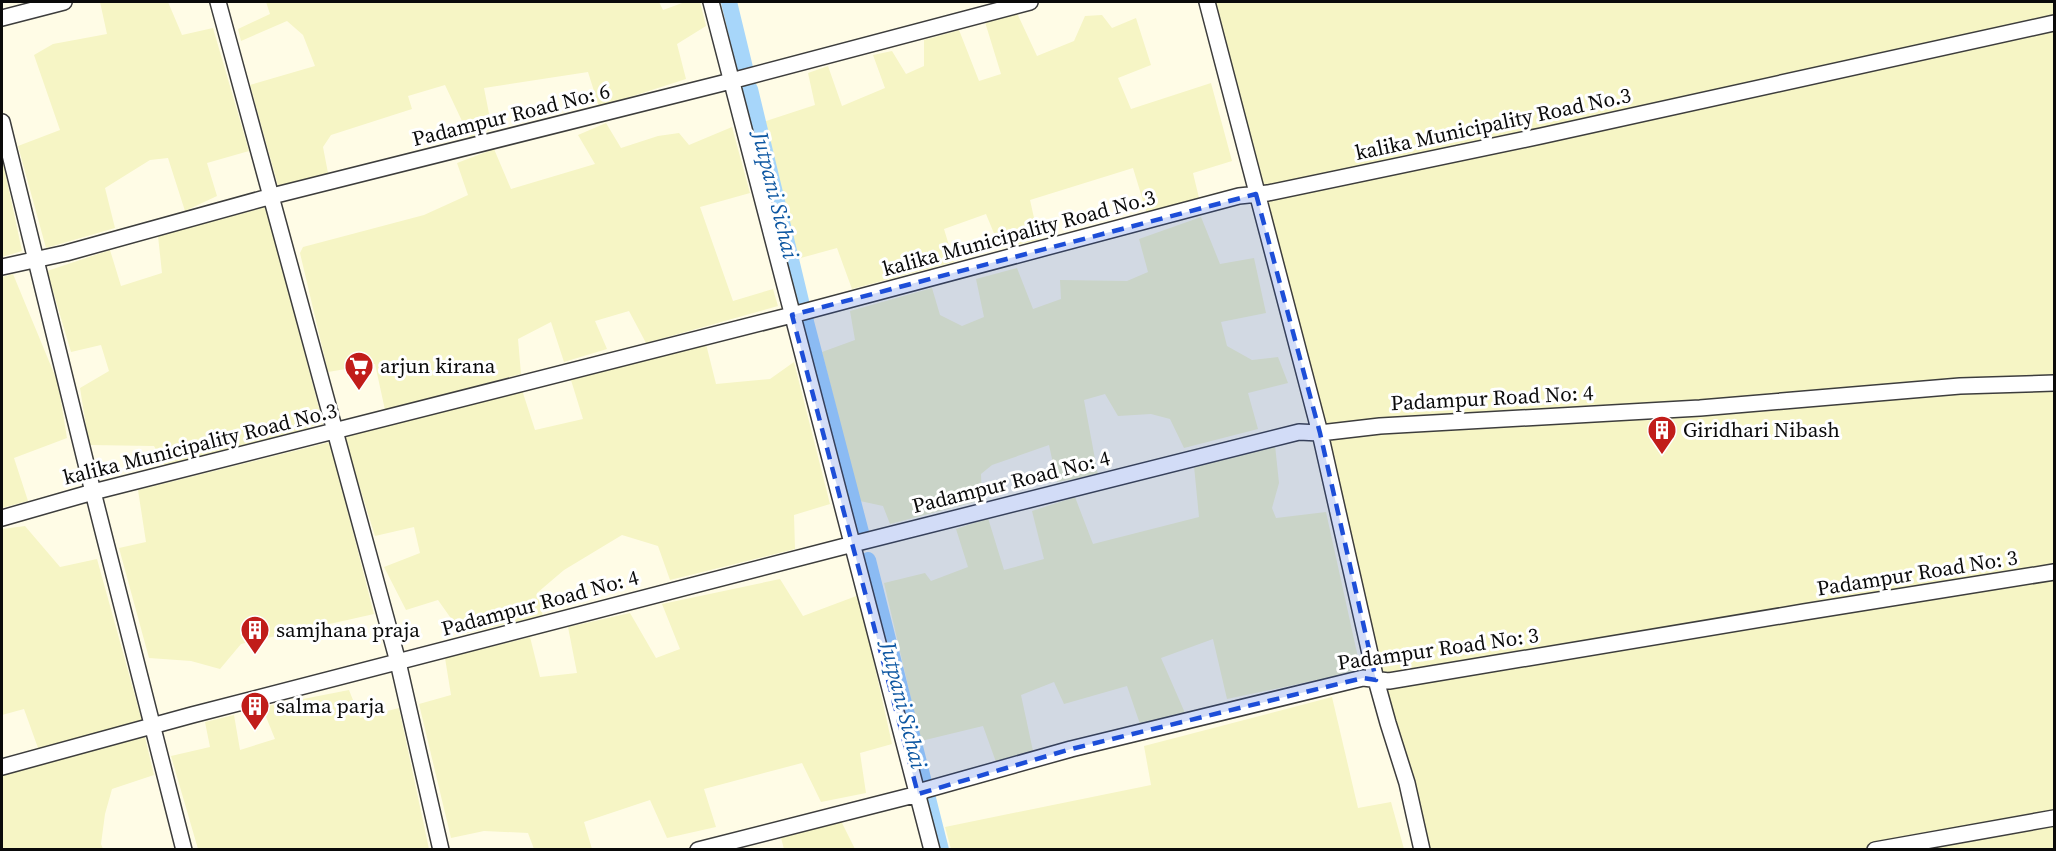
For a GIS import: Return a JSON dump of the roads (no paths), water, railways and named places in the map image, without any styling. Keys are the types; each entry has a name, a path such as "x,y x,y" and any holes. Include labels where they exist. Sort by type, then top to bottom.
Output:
{"street":[{"path":"2,18 64,2"},
{"path":"218,2 398,662 441,849"},
{"path":"711,2 932,849"},
{"name":"Padampur Road No: 6","path":"2,267 272,196 731,81 1030,2"},
{"path":"1207,2 1320,433 1376,680 1407,783 1422,849"},
{"name":"kalika Municipality Road No.3","path":"2,518 93,492 792,315 1239,196 1268,193 1541,136 2055,23"},
{"path":"2,122 184,849"},
{"name":"Padampur Road No: 4","path":"2,767 853,544 1299,432 1320,433 1380,426 1700,408 1960,386 2055,383"},
{"name":"Padampur Road No: 3","path":"698,849 918,794 925,790 1071,749 1363,678 1389,681 2055,572"},
{"path":"1875,849 2055,818"}],"waterway":[{"name":"Jutpani Sichai","path":"729,2 745,68"},
{"name":"Jutpani Sichai","path":"750,89 801,301"},
{"name":"Jutpani Sichai","path":"805,318 862,536"},
{"name":"Jutpani Sichai","path":"868,560 941,850"}],"place":[{"name":"arjun kirana","path":"359,392"},
{"name":"Giridhari Nibash","path":"1662,456"},
{"name":"samjhana praja","path":"255,656"},
{"name":"salma parja","path":"255,732"}]}
